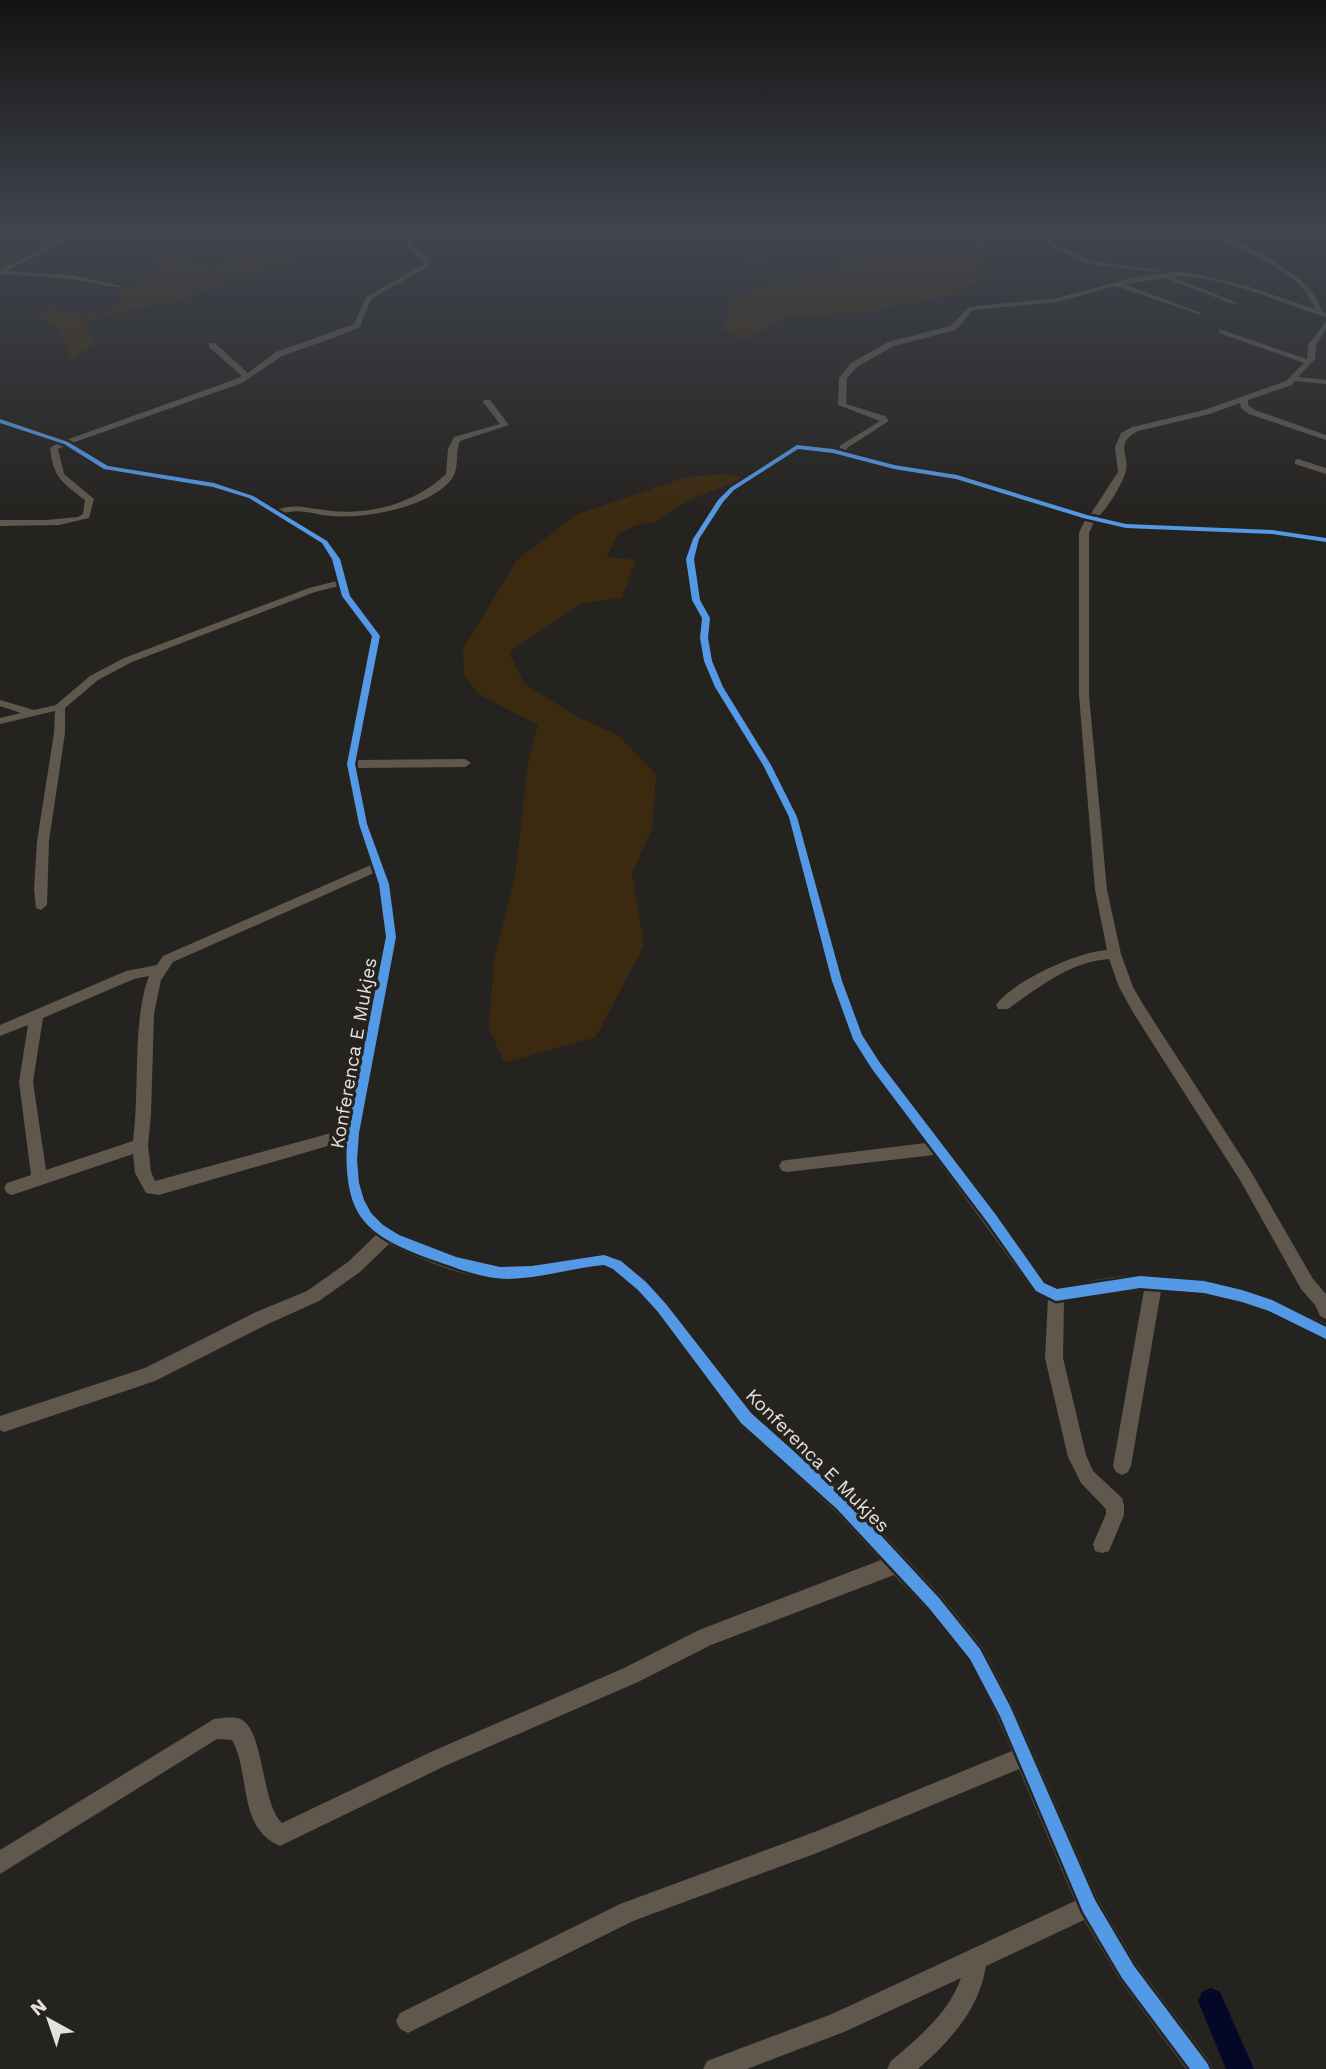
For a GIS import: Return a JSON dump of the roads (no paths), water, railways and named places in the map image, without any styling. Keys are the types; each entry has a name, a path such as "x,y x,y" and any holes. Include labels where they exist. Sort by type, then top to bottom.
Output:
{"street":[{"path":"0,523 64,522 83,519 88,515 90,499 65,483 56,465 54,448 248,377 261,364 282,353 355,327"},
{"path":"841,453 844,447 885,421 842,405 843,378 866,357 900,341 949,330 952,327"},
{"path":"1324,327 1312,345 1310,362 1285,385 1194,416 1135,429 1124,435 1119,447 1122,472 1100,511 1087,523 1084,533 1082,669 1101,890 1114,954 1126,987 1245,1175 1311,1290 1324,1303"},
{"path":"1222,331 1310,362"},
{"path":"212,345 248,377"},
{"path":"1293,379 1326,383"},
{"path":"1244,398 1247,410 1290,428 1326,438"},
{"path":"275,513 302,506 328,513 365,512 426,494 437,488 450,475 452,449 457,439 505,425 488,402"},
{"name":"Konferenca E Mukjes","path":"0,421 66,443 106,468 231,489 251,497 325,542 336,559 346,596 376,636 351,764 363,824 379,866 390,915 390,949 353,1133 351,1162 358,1200 368,1220 386,1236 449,1260 505,1273 604,1260 617,1265 662,1308 746,1418 842,1504 934,1603 975,1654 990,1680 1089,1906 1128,1972 1201,2069"},
{"path":"1326,540 1262,531 1137,527 1092,519 962,479 894,467 841,453 797,447 732,489 714,508 692,549 691,572 696,600 706,618 705,648 712,674 766,765 793,817 837,981 858,1037 876,1066 1040,1287 1056,1295 1154,1282 1191,1285 1242,1296 1272,1306 1326,1333"},
{"path":"1298,462 1326,471"},
{"path":"0,721 60,707 94,678 128,660 312,590 341,583"},
{"path":"0,703 34,713"},
{"path":"41,905 40,880 48,796 61,726 60,707"},
{"path":"351,764 465,763"},
{"path":"353,1133 159,1188 151,1188 146,1182 139,1145 144,1114 147,1014 154,979 168,959 379,866"},
{"path":"1003,1006 1056,971 1092,956 1114,954"},
{"path":"0,1031 131,975 160,969"},
{"path":"37,1014 26,1082 39,1178"},
{"path":"12,1188 139,1145"},
{"path":"787,1166 937,1148"},
{"path":"4,1423 149,1375 262,1318 313,1296 354,1267 386,1236"},
{"path":"1122,1466 1154,1282"},
{"path":"1056,1295 1054,1358 1077,1457 1087,1477 1115,1505 1115,1515 1102,1544"},
{"path":"0,1863 214,1729 236,1728 248,1749 263,1817 269,1829 280,1835 440,1758 631,1675 706,1637 897,1564"},
{"path":"408,2021 628,1912 817,1842 1023,1757"},
{"path":"715,2069 836,2024 1089,1906"},
{"path":"899,2069 946,2028 963,2005 975,1980 976,1959"}],"waterway":[{"path":"1211,2001 1240,2069"}]}
